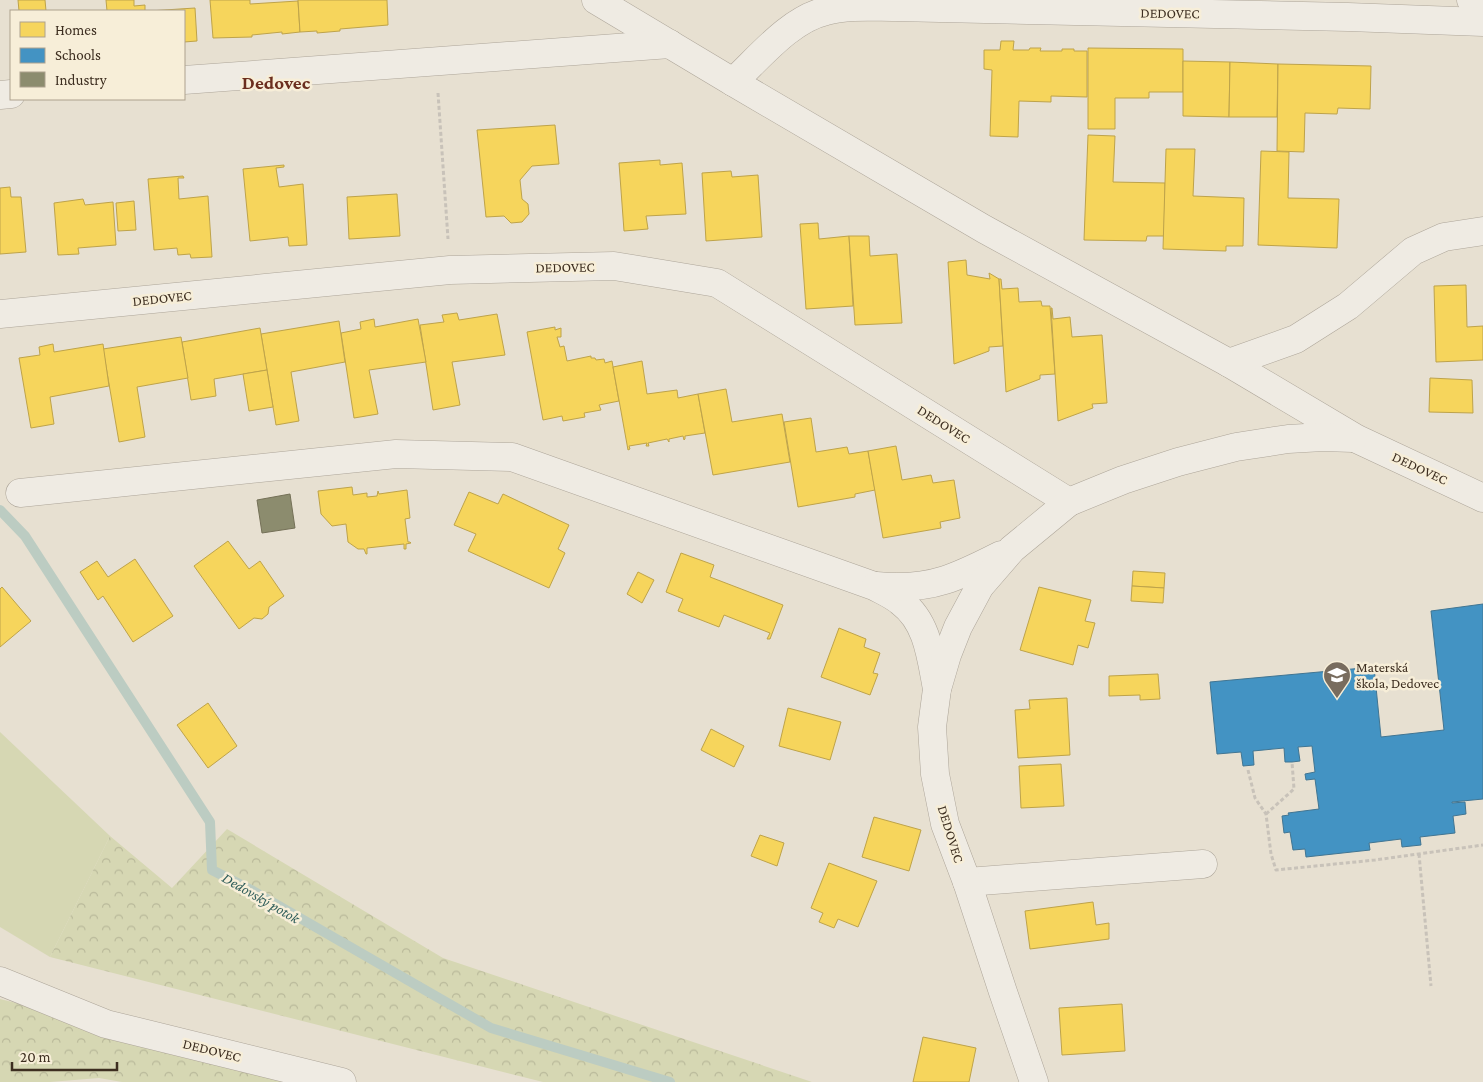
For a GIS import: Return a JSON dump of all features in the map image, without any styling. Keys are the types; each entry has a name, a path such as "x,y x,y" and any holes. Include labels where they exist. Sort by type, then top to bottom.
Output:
{"street":[{"name":"DEDOVEC","path":"596,0 984,229 1229,363 1357,438 1483,498"},
{"path":"1471,0 1483,7"},
{"name":"DEDOVEC","path":"733,82 779,38 804,20 824,11 844,8 1358,9 1483,22"},
{"path":"185,80 670,44"},
{"path":"1229,363 1296,339 1348,306 1413,251 1444,237 1483,231"},
{"name":"DEDOVEC","path":"0,314 450,270 614,266 717,283 1069,502"},
{"name":"DEDOVEC","path":"1034,1082 1002,992 967,882 945,824 935,774 932,727 937,689 958,627 980,586 1012,549 1069,502 1123,480 1178,462 1236,447 1288,439 1357,438"},
{"path":"20,493 396,454 512,457 874,586 901,602 919,621 929,648 937,689"},
{"path":"874,586 894,588 944,581 1012,549"},
{"path":"967,882 1203,864"},
{"name":"DEDOVEC","path":"0,981 106,1024 342,1082"}],"path":[{"path":"436,61 450,270"},
{"path":"1266,814 1294,789 1292,762"},
{"path":"1248,770 1255,798 1266,814 1270,854 1276,870 1375,860 1483,845"},
{"path":"1419,854 1431,986"}],"green space":[{"path":"0,732 110,836 50,957 0,927"},
{"path":"227,829 443,958 812,1082 543,1082 50,957 110,836 172,888"},
{"path":"0,999 342,1082 122,1082 99,1078 50,1082 0,1082"}],"building: Homes":[{"path":"18,0 45,0 46,10 19,10"},
{"path":"106,0 134,0 134,6 145,5 145,10 107,10"},
{"path":"210,0 250,0 250,4 298,1 300,32 252,35 252,37 213,38"},
{"path":"298,0 387,0 388,25 317,33 317,31 300,32"},
{"path":"195,8 197,41 185,42 185,10 164,10"},
{"path":"1001,41 1014,41 1013,50 1041,48 1040,51 1074,49 1074,51 1087,51 1087,97 1051,96 1051,102 1019,101 1018,137 990,136 992,70 984,69 984,50 1000,50"},
{"path":"1088,48 1183,49 1183,92 1149,92 1149,98 1115,98 1115,129 1088,129"},
{"path":"1183,61 1230,62 1229,117 1183,116"},
{"path":"1230,62 1278,64 1277,117 1229,117"},
{"path":"1278,64 1371,66 1370,109 1338,108 1337,114 1305,113 1304,152 1277,151"},
{"path":"555,125 559,164 532,166 520,180 522,199 528,204 529,214 522,222 511,223 504,216 486,217 477,130"},
{"path":"1088,135 1115,136 1113,182 1165,183 1164,236 1147,236 1146,241 1084,240"},
{"path":"1166,149 1195,149 1193,196 1244,198 1243,246 1226,246 1226,251 1163,249"},
{"path":"1261,151 1289,152 1288,198 1339,199 1337,248 1258,245"},
{"path":"660,160 660,165 682,163 686,214 646,216 648,229 624,231 619,163"},
{"path":"284,165 284,167 276,168 279,187 303,184 307,245 289,246 288,237 250,241 243,169"},
{"path":"731,171 732,177 758,175 762,237 706,241 702,173"},
{"path":"183,176 184,178 178,178 179,199 208,196 212,257 191,258 190,254 178,255 177,248 154,250 148,179"},
{"path":"10,187 11,197 21,197 26,252 0,254 0,188"},
{"path":"397,194 400,236 349,239 347,197"},
{"path":"83,199 85,205 113,202 116,245 78,248 79,254 58,255 54,203"},
{"path":"134,201 136,230 118,231 116,203"},
{"path":"818,223 819,239 849,236 853,306 806,309 800,224"},
{"path":"849,236 869,236 870,256 897,254 902,323 855,325"},
{"path":"966,260 967,275 990,279 989,273 999,279 1003,346 989,347 989,351 954,364 948,262"},
{"path":"999,279 1001,279 1002,289 1018,288 1019,302 1041,301 1042,306 1050,306 1055,374 1040,375 1040,379 1006,392"},
{"path":"1466,285 1467,327 1483,326 1483,360 1436,362 1434,286"},
{"path":"1051,308 1053,319 1070,317 1072,337 1102,335 1107,403 1092,404 1093,408 1058,421"},
{"path":"457,313 459,320 497,314 505,355 452,362 460,405 433,410 420,325 444,322 442,315"},
{"path":"374,319 375,327 418,319 426,362 369,370 378,414 354,418 341,333 361,329 360,322"},
{"path":"339,321 345,362 291,372 299,421 276,425 261,334"},
{"path":"555,327 555,330 561,328 561,337 557,337 560,347 564,346 567,361 591,356 591,358 596,360 604,359 605,363 612,361 619,401 599,405 601,410 584,413 585,417 563,421 562,416 543,420 527,332"},
{"path":"260,328 267,370 214,379 216,396 191,400 182,342"},
{"path":"181,337 188,378 137,387 145,437 119,442 103,349"},
{"path":"53,344 54,352 103,344 109,386 50,397 54,424 31,428 19,358 40,355 39,347"},
{"path":"642,361 647,394 677,390 678,398 698,394 705,433 685,436 684,440 683,436 669,439 669,442 667,439 648,443 649,446 646,446 647,443 629,446 630,449 628,450 613,367"},
{"path":"267,370 273,407 249,411 243,374"},
{"path":"1430,378 1472,380 1473,413 1429,412"},
{"path":"726,389 732,422 782,414 790,462 713,475 698,394"},
{"path":"811,418 816,452 847,447 849,454 868,451 875,490 855,494 855,497 798,507 784,422"},
{"path":"896,446 902,480 931,475 933,483 954,480 960,518 940,522 941,528 883,538 868,451"},
{"path":"352,487 353,495 367,493 367,497 377,496 378,491 379,494 407,490 410,518 405,519 408,542 411,543 406,544 406,549 404,549 404,544 367,548 366,554 364,549 358,549 348,542 346,524 332,526 321,514 318,491"},
{"path":"469,492 498,504 503,494 569,525 558,549 565,553 549,588 468,551 476,534 454,525"},
{"path":"228,541 249,569 260,561 284,596 269,607 268,614 262,619 254,618 239,629 194,566"},
{"path":"681,553 714,565 710,577 783,605 770,639 767,639 770,633 724,615 719,627 678,611 683,599 666,592"},
{"path":"135,559 173,616 133,642 103,596 98,600 80,572 97,561 108,577"},
{"path":"1133,571 1165,573 1164,588 1132,586"},
{"path":"638,572 654,580 642,603 627,594"},
{"path":"1132,586 1164,588 1163,603 1131,601"},
{"path":"2,587 31,621 0,647 0,589"},
{"path":"1039,587 1091,600 1085,621 1095,623 1088,648 1078,645 1073,665 1020,650"},
{"path":"839,628 866,639 864,647 880,653 873,673 878,674 870,695 821,677"},
{"path":"1158,674 1160,699 1140,700 1140,695 1109,696 1109,676"},
{"path":"1067,698 1070,755 1018,758 1015,710 1030,709 1029,700"},
{"path":"208,703 237,746 208,768 177,725"},
{"path":"788,708 841,722 830,760 779,746"},
{"path":"711,729 744,746 734,767 701,750"},
{"path":"1061,764 1064,806 1021,808 1019,766"},
{"path":"874,817 921,830 909,871 862,857"},
{"path":"760,835 784,843 777,866 751,856"},
{"path":"829,863 877,881 858,927 838,919 834,928 819,922 823,913 811,908"},
{"path":"1093,902 1096,925 1109,923 1109,939 1030,949 1025,911"},
{"path":"1122,1004 1125,1051 1062,1055 1059,1008"},
{"path":"923,1037 976,1048 969,1082 913,1082"}],"building: Schools":[{"path":"1483,604 1483,799 1452,802 1465,802 1466,814 1453,816 1455,833 1420,837 1421,845 1402,847 1401,839 1369,843 1370,850 1306,857 1305,849 1293,850 1290,832 1284,833 1282,816 1289,815 1288,813 1319,809 1315,779 1306,780 1305,774 1315,772 1312,746 1298,747 1300,761 1292,762 1285,762 1284,748 1253,751 1254,765 1243,766 1241,752 1217,754 1210,682 1374,667 1381,737 1444,730 1431,611"}],"building: Industry":[{"path":"290,494 295,528 262,533 257,500"}],"waterway":[{"name":"Dedovský potok","path":"0,510 25,536 210,822 212,870 253,891 491,1028 670,1082"}],"place":[{"name":"Materská škola, Dedovec","path":"1337,699"}],"district":[{"name":"Dedovec","path":"276,82"}]}
